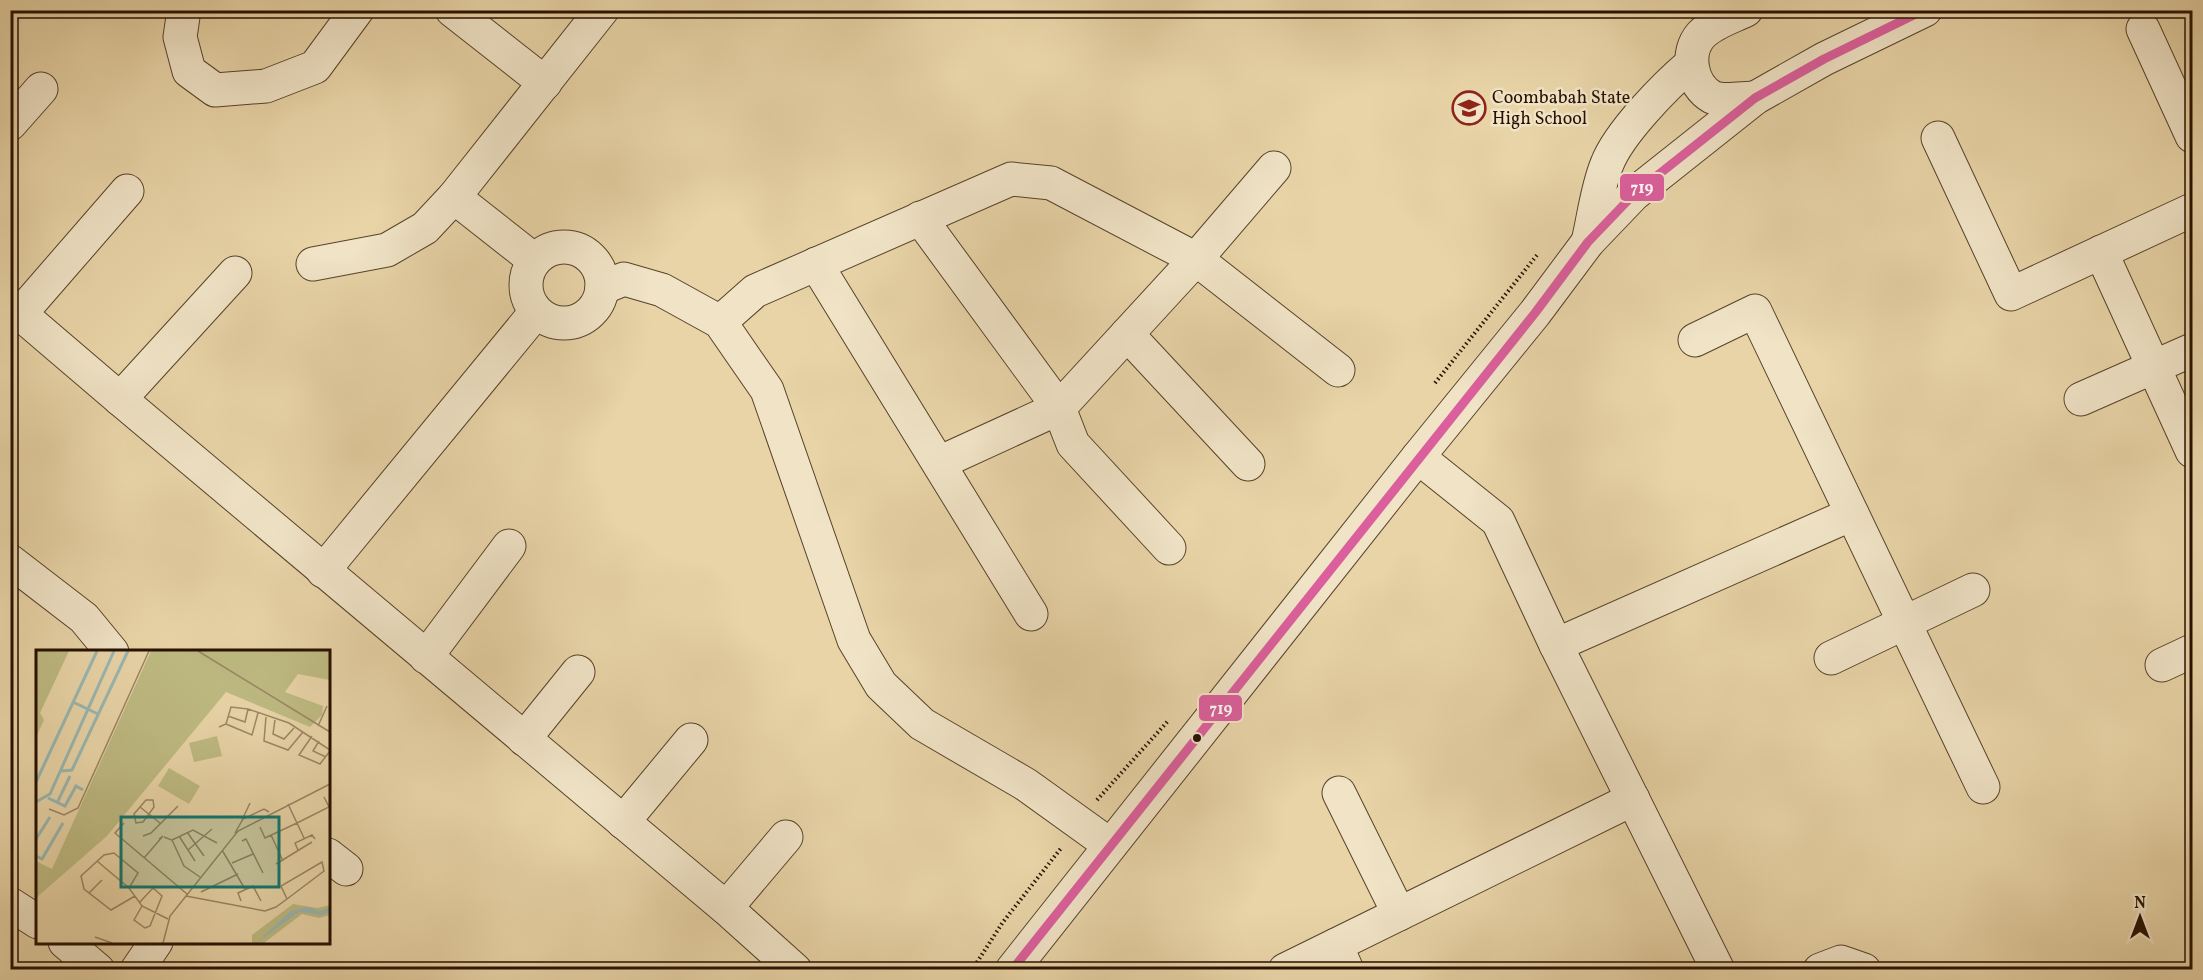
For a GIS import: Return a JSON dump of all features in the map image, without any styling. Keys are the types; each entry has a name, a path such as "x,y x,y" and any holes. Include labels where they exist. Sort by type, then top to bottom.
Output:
{"street":[{"path":"184,10 180,37 189,71 215,90 266,86 315,67 357,10"},
{"path":"452,10 545,83"},
{"path":"313,264 387,250 425,228 454,197 602,10"},
{"path":"1687,10 1692,57 1704,90 1714,98 1755,98"},
{"path":"1588,242 1606,164 1616,146 1692,57 1701,35 1713,25 1746,10"},
{"path":"1011,969 1418,457 1535,314 1588,242 1634,194 1667,165 1755,98 1824,58 1925,10"},
{"path":"2143,29 2193,136"},
{"path":"10,124 41,88"},
{"path":"1938,138 2011,294 2193,210"},
{"path":"939,463 1059,408 1196,259 1274,168"},
{"path":"720,322 755,291 1011,179 1051,183 1196,259 1338,370"},
{"path":"127,191 16,309 323,571 726,908 795,969"},
{"path":"454,197 534,260"},
{"path":"920,219 1059,408 1072,444 1168,548"},
{"path":"568,247 584,252 594,261 600,273 602,288 599,300 592,312 581,319 557,323 536,312 528,301 525,287 527,273 534,260 555,248 568,247"},
{"path":"2101,252 2193,451"},
{"path":"816,264 1031,614"},
{"path":"120,399 235,273"},
{"path":"602,288 624,279 662,290 720,322 766,390 854,640 881,685 922,724 1025,784 1110,845"},
{"path":"1695,340 1755,311 1983,787"},
{"path":"323,571 536,312"},
{"path":"1127,334 1248,464"},
{"path":"2081,399 2193,350"},
{"path":"1418,457 1497,521 1556,645 1718,969"},
{"path":"1556,645 1852,514"},
{"path":"426,657 509,546"},
{"path":"10,561 84,618 111,650"},
{"path":"1830,658 1973,590"},
{"path":"2162,665 2193,651"},
{"path":"524,739 579,672"},
{"path":"623,822 691,740"},
{"path":"1339,793 1399,914"},
{"path":"1285,969 1342,957 1399,914 1633,799"},
{"path":"726,908 786,837"},
{"path":"10,904 36,921"},
{"path":"67,944 98,969"},
{"path":"137,969 155,944"},
{"path":"1820,969 1841,962 1864,969"}],"path":[{"path":"1430,391 1540,252"},
{"path":"1100,796 1172,716"},
{"path":"972,969 1003,922 1056,854"}],"transit line":[{"name":"719","path":"1012,970 1535,313 1588,242 1634,194 1755,98 1824,59 1924,10"}],"place":[{"name":"Coombabah State High School","path":"1469,108"}]}
